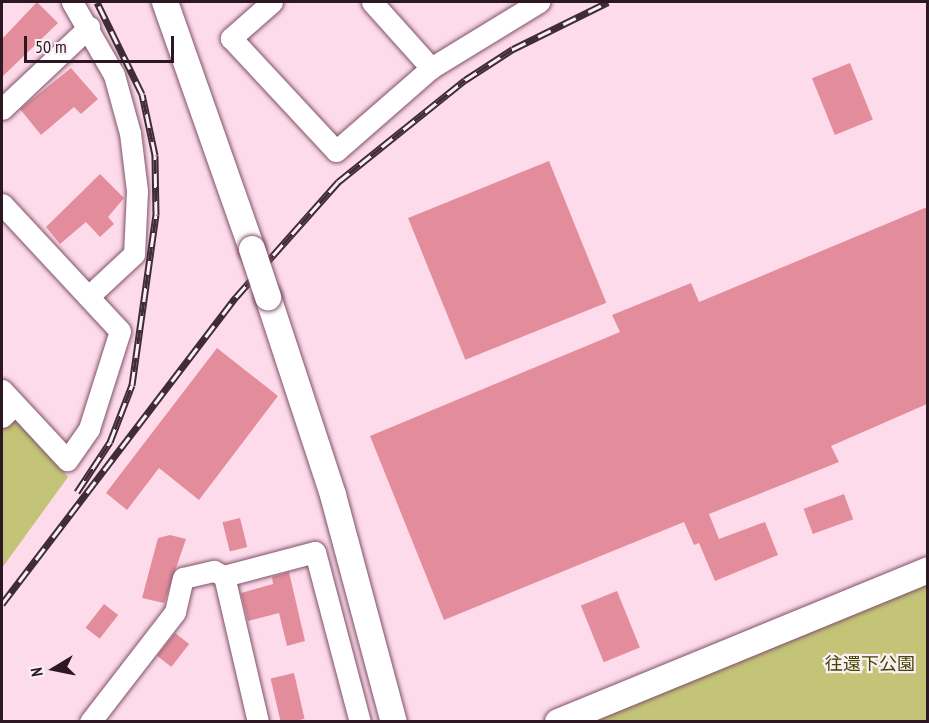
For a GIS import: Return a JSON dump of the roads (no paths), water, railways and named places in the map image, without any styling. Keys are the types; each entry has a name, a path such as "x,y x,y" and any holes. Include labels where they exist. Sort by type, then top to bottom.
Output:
{"street":[{"path":"72,2 89,27 114,75 130,133 137,191 134,254 89,296"},
{"path":"165,2 252,249 333,495 394,722"},
{"path":"272,2 231,38 336,151 431,68 540,2"},
{"path":"372,2 431,68"},
{"path":"2,110 89,27"},
{"path":"2,204 120,331 97,409 68,460 6,404"},
{"path":"90,722 175,612 183,578 214,571 224,576 315,552 360,722"},
{"path":"558,722 927,570"},
{"path":"224,576 258,722"}],"railway":[{"path":"77,492 110,442 132,385 156,215 155,155 142,94 97,2"},
{"path":"2,604 236,297 338,182 465,80 513,49 608,2"}],"park label":[{"name":"往還下公園","path":"870,664"}]}
